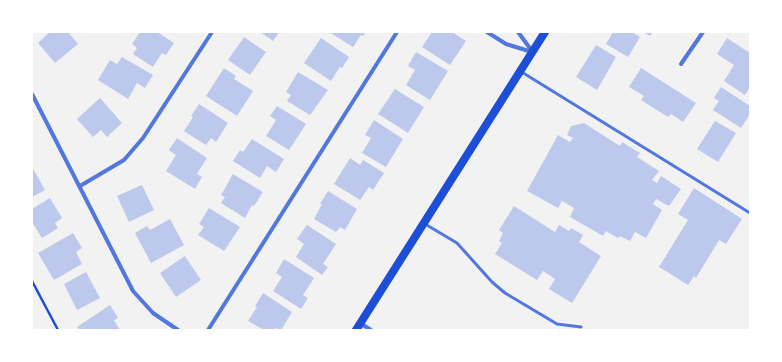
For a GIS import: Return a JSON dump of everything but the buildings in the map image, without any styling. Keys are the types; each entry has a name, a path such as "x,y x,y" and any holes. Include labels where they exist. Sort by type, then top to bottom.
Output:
{"main road":[{"path":"358,327 545,32"}],"street":[{"path":"80,186 124,160 143,138 212,32"},
{"path":"208,330 397,32"},
{"path":"487,32 506,44 532,52"},
{"path":"518,32 532,52"},
{"path":"682,64 703,32"},
{"path":"32,94 134,291 154,313 178,330"},
{"path":"358,327 371,330"}],"lane":[{"path":"519,71 750,213"},
{"path":"423,223 457,243 492,282 506,293 557,324 581,327"}],"path":[{"path":"32,281 58,330"}]}
